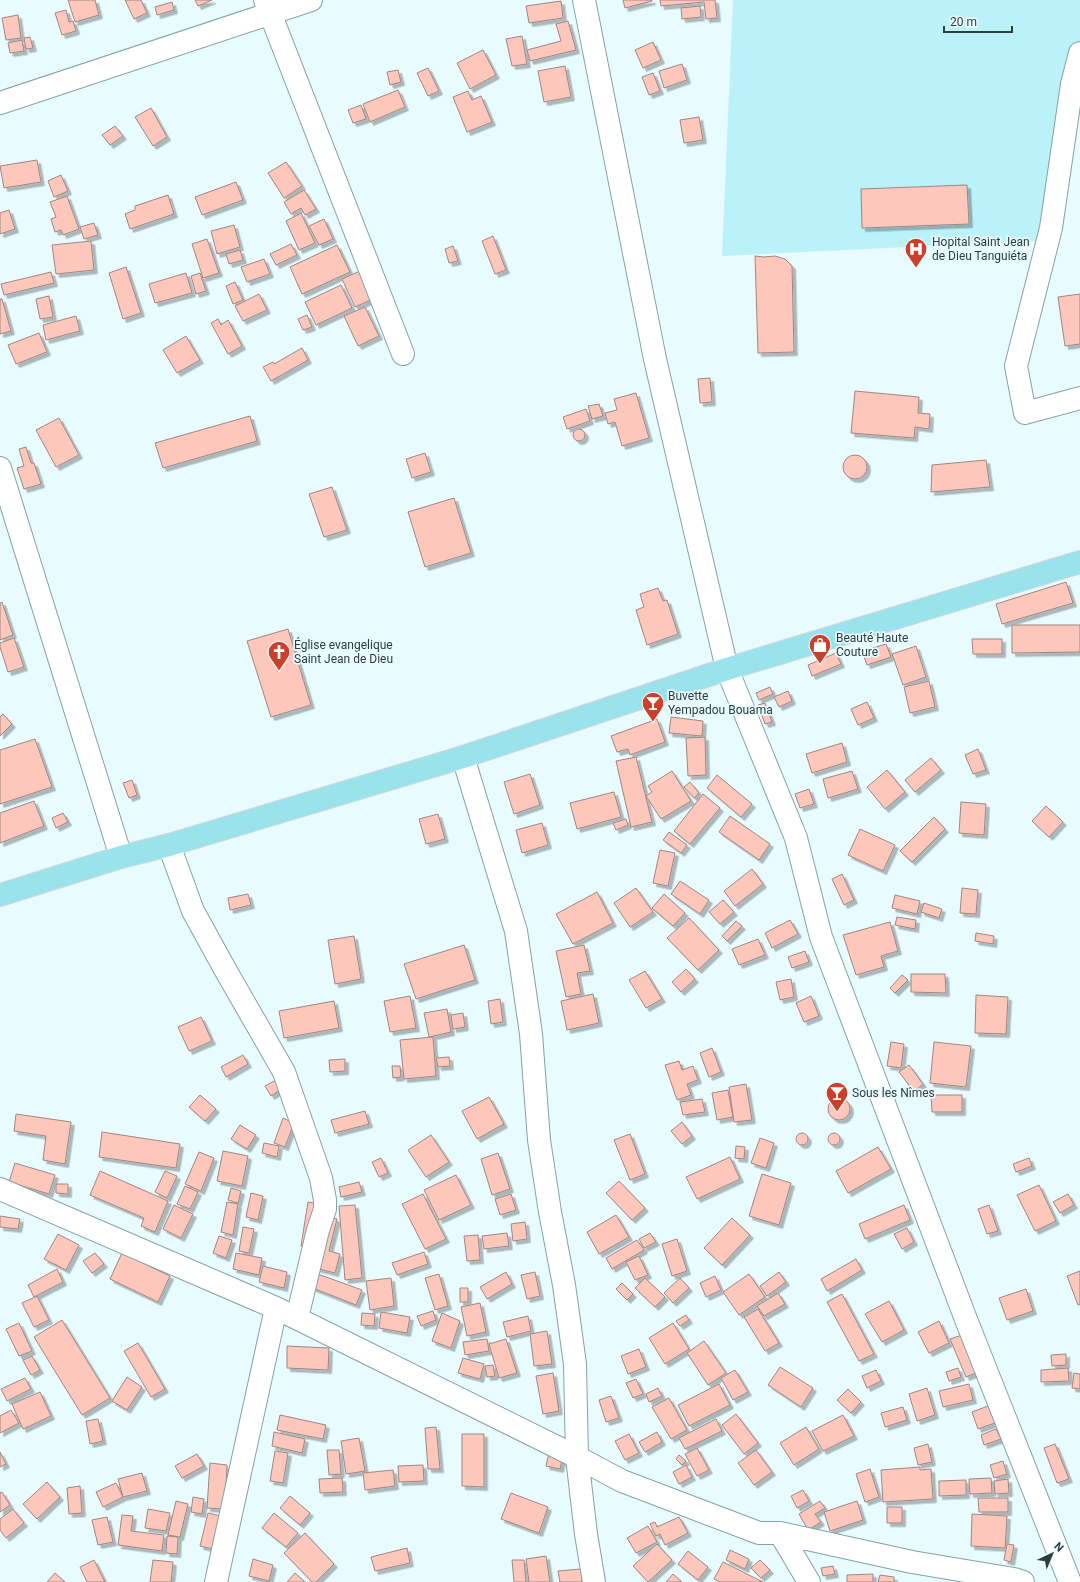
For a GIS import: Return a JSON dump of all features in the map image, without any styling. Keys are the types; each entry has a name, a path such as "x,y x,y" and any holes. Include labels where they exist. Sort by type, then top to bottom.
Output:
{"main road":[{"path":"0,895 121,857 169,845 463,756 727,669 1080,562"}],"street":[{"path":"0,103 268,7 311,0"},
{"path":"584,0 655,359 727,669 796,838 821,937 967,1322 1070,1582"},
{"path":"268,7 403,354"},
{"path":"1080,53 1072,84 1051,228 1016,366 1025,413 1080,398"},
{"path":"0,468 5,497 121,857"},
{"path":"463,756 516,931 531,1034 539,1140 550,1212 564,1285 575,1364 577,1456 586,1534 594,1582"},
{"path":"169,845 193,911 284,1072 321,1178 325,1209 318,1230 297,1318"},
{"path":"0,1189 276,1308 577,1456 622,1481 759,1533 780,1533 912,1562 1017,1581"},
{"path":"216,1582 276,1308"},
{"path":"780,1533 809,1582"}],"shaded area":[{"path":"733,0 1080,0 1080,54 1036,241 722,256"}],"building":[{"path":"68,0 95,0 99,15 75,22"},
{"path":"125,0 141,0 147,13 134,19"},
{"path":"195,0 212,0 198,6"},
{"path":"623,0 652,0 652,1 625,8"},
{"path":"660,0 715,0 717,18 706,19 704,2 661,6"},
{"path":"561,1 563,18 529,23 526,6"},
{"path":"172,2 174,10 157,15 155,7"},
{"path":"700,6 701,17 682,19 681,8"},
{"path":"66,10 69,22 73,21 76,31 62,35 55,13"},
{"path":"18,15 21,38 6,40 2,18"},
{"path":"568,21 576,50 530,61 527,50 561,41 556,24"},
{"path":"522,36 527,64 512,66 506,39"},
{"path":"30,37 33,48 26,49 24,38"},
{"path":"22,40 24,51 10,53 8,43"},
{"path":"653,42 661,60 643,68 635,50"},
{"path":"483,50 496,75 470,89 457,63"},
{"path":"682,64 687,80 664,88 659,71"},
{"path":"565,66 571,97 544,102 538,71"},
{"path":"428,68 439,91 428,96 417,73"},
{"path":"398,70 401,82 390,85 387,72"},
{"path":"653,73 660,91 649,95 642,77"},
{"path":"398,90 405,107 370,122 363,104"},
{"path":"468,91 472,100 481,96 492,122 467,132 453,97"},
{"path":"361,105 366,119 353,123 348,110"},
{"path":"151,108 167,137 153,146 135,117"},
{"path":"699,117 703,140 684,143 680,120"},
{"path":"115,126 123,136 110,145 102,135"},
{"path":"37,160 41,182 4,188 0,166"},
{"path":"286,162 302,186 284,198 268,173"},
{"path":"61,175 68,191 54,197 48,181"},
{"path":"236,182 243,200 202,215 195,197"},
{"path":"967,185 969,224 862,228 861,189"},
{"path":"304,190 316,209 305,215 301,208 291,214 284,202"},
{"path":"168,195 174,214 130,229 125,214 135,210 135,206"},
{"path":"67,196 79,229 63,235 61,230 55,232 51,219 56,217 50,202"},
{"path":"9,210 15,229 0,234 0,213"},
{"path":"301,213 315,243 299,250 286,221"},
{"path":"324,219 333,239 319,245 309,226"},
{"path":"94,223 98,235 84,239 80,227"},
{"path":"234,225 240,247 217,254 211,231"},
{"path":"493,236 506,270 495,274 482,241"},
{"path":"207,239 219,273 203,278 192,244"},
{"path":"91,241 94,270 56,274 52,245"},
{"path":"291,244 297,255 276,265 270,254"},
{"path":"337,245 350,272 302,294 290,267"},
{"path":"453,246 458,261 449,263 445,249"},
{"path":"240,250 243,260 229,264 226,254"},
{"path":"755,256 775,256 785,259 792,266 794,352 758,353"},
{"path":"264,259 270,274 247,282 241,267"},
{"path":"126,267 141,313 123,319 109,273"},
{"path":"360,271 373,299 355,307 342,279"},
{"path":"51,272 54,283 4,295 1,284"},
{"path":"186,273 192,293 155,303 149,284"},
{"path":"200,273 206,291 196,294 191,276"},
{"path":"235,282 243,300 233,304 226,286"},
{"path":"341,285 352,308 316,325 305,302"},
{"path":"259,294 267,310 243,321 235,306"},
{"path":"1080,294 1080,344 1065,346 1058,297"},
{"path":"49,296 53,317 40,319 36,299"},
{"path":"0,299 2,299 11,331 0,334"},
{"path":"365,307 379,336 358,346 344,316"},
{"path":"307,315 312,327 303,330 298,319"},
{"path":"76,316 80,331 46,340 43,325"},
{"path":"218,319 221,325 228,320 242,346 228,354 211,323"},
{"path":"39,333 47,352 16,364 8,345"},
{"path":"186,336 200,360 177,373 163,350"},
{"path":"302,348 308,360 271,381 263,367 273,362 274,364"},
{"path":"710,378 712,402 700,403 698,379"},
{"path":"855,391 919,397 918,413 930,414 929,429 915,427 914,438 851,433"},
{"path":"636,393 649,438 622,446 615,422 608,424 605,413 617,410 614,399"},
{"path":"599,404 603,416 592,419 588,406"},
{"path":"586,409 590,421 567,429 563,417"},
{"path":"250,416 257,441 163,468 155,443"},
{"path":"59,418 79,455 56,467 36,430"},
{"path":"577,429 581,429 585,435 581,441 577,441 573,437 573,433"},
{"path":"26,447 31,463 34,463 41,484 24,489 17,468 24,466 19,449"},
{"path":"425,453 431,472 412,478 406,459"},
{"path":"855,455 864,458 867,467 864,476 855,479 846,476 843,467 846,458"},
{"path":"986,460 990,487 931,492 932,465"},
{"path":"332,487 347,530 324,537 309,494"},
{"path":"454,498 471,553 425,567 408,512"},
{"path":"1066,582 1073,603 1002,624 996,604"},
{"path":"658,588 663,601 667,600 678,634 647,645 636,610 644,607 640,594"},
{"path":"2,602 13,635 0,640 0,603"},
{"path":"1012,625 1080,625 1080,652 1012,653"},
{"path":"288,629 311,705 271,717 247,641"},
{"path":"14,638 24,667 8,672 0,643"},
{"path":"972,639 1002,639 1002,654 973,654"},
{"path":"886,644 891,657 867,665 862,651"},
{"path":"916,646 926,677 903,685 892,654"},
{"path":"836,653 841,664 812,676 808,665"},
{"path":"929,681 935,707 910,713 904,687"},
{"path":"770,687 773,694 759,700 756,693"},
{"path":"788,691 792,701 779,707 774,697"},
{"path":"867,702 874,718 858,725 851,709"},
{"path":"765,703 772,722 765,724 758,705"},
{"path":"3,714 12,724 0,736 0,717"},
{"path":"671,717 703,721 702,736 669,733"},
{"path":"657,719 665,742 630,755 628,749 617,752 611,736"},
{"path":"705,737 706,775 688,776 686,738"},
{"path":"35,739 52,787 0,804 0,750"},
{"path":"842,743 847,762 812,773 806,754"},
{"path":"978,749 986,770 973,774 965,755"},
{"path":"636,757 652,822 631,827 616,761"},
{"path":"931,758 941,770 915,792 905,780"},
{"path":"887,770 905,792 885,809 867,787"},
{"path":"672,771 691,801 661,819 646,796 652,792 648,786"},
{"path":"852,771 858,789 828,798 823,779"},
{"path":"530,774 540,805 514,814 504,782"},
{"path":"717,775 752,804 741,817 707,788"},
{"path":"132,780 137,795 129,798 123,783"},
{"path":"690,782 699,793 694,798 684,787"},
{"path":"809,789 814,804 800,808 795,794"},
{"path":"614,792 621,817 577,829 570,803"},
{"path":"703,794 720,808 690,844 674,831"},
{"path":"34,801 44,826 0,843 0,813"},
{"path":"961,802 986,804 984,835 959,833"},
{"path":"1046,806 1063,822 1049,837 1032,821"},
{"path":"63,813 68,822 56,828 52,818"},
{"path":"438,814 445,839 426,844 419,819"},
{"path":"730,816 770,844 759,860 719,832"},
{"path":"934,817 945,829 912,862 900,851"},
{"path":"626,819 628,825 616,830 613,823"},
{"path":"542,823 548,845 522,853 516,830"},
{"path":"860,829 895,845 883,871 848,855"},
{"path":"669,832 687,845 681,853 663,840"},
{"path":"660,850 675,853 668,886 653,883"},
{"path":"752,869 763,884 735,906 724,891"},
{"path":"842,874 854,900 844,905 832,879"},
{"path":"680,881 709,900 700,914 671,894"},
{"path":"636,888 653,912 630,927 614,903"},
{"path":"962,888 978,890 976,914 960,913"},
{"path":"597,892 613,923 573,944 556,914"},
{"path":"248,894 251,905 230,910 228,898"},
{"path":"664,894 685,913 673,926 652,908"},
{"path":"895,895 920,901 917,914 892,908"},
{"path":"723,900 734,912 720,924 709,912"},
{"path":"924,903 942,909 939,918 921,912"},
{"path":"897,917 916,920 915,929 895,925"},
{"path":"689,918 719,950 698,970 667,938"},
{"path":"790,920 798,934 772,948 765,933"},
{"path":"736,921 742,926 727,941 722,936"},
{"path":"890,922 898,951 881,956 884,967 856,975 843,935"},
{"path":"976,933 994,936 993,944 975,941"},
{"path":"354,936 361,979 335,984 328,940"},
{"path":"758,939 765,955 739,965 732,949"},
{"path":"464,945 475,980 416,999 404,964"},
{"path":"584,945 590,971 577,973 581,994 566,997 556,951"},
{"path":"805,951 809,962 792,968 788,957"},
{"path":"686,969 695,979 681,992 672,982"},
{"path":"645,971 662,999 646,1008 629,980"},
{"path":"911,974 945,974 946,993 911,992"},
{"path":"902,975 908,980 895,993 890,988"},
{"path":"791,979 794,997 780,1000 776,982"},
{"path":"593,994 599,1023 567,1030 561,1001"},
{"path":"976,995 1008,997 1006,1034 975,1033"},
{"path":"410,996 416,1028 390,1032 384,1001"},
{"path":"811,996 819,1016 804,1022 796,1003"},
{"path":"500,999 503,1022 491,1024 488,1001"},
{"path":"334,1001 339,1028 284,1038 279,1011"},
{"path":"447,1009 451,1032 429,1037 424,1013"},
{"path":"463,1013 465,1027 453,1029 451,1015"},
{"path":"201,1017 212,1041 189,1051 178,1027"},
{"path":"433,1037 436,1076 404,1079 400,1040"},
{"path":"891,1042 904,1044 901,1068 887,1066"},
{"path":"934,1042 971,1046 966,1087 930,1083"},
{"path":"712,1048 721,1072 709,1077 700,1053"},
{"path":"243,1055 248,1064 226,1077 221,1067"},
{"path":"449,1057 450,1066 438,1067 436,1058"},
{"path":"345,1059 345,1071 330,1072 329,1060"},
{"path":"679,1061 682,1070 693,1066 698,1080 687,1084 691,1095 677,1100 665,1065"},
{"path":"909,1065 923,1084 914,1092 899,1072"},
{"path":"392,1066 400,1066 401,1077 393,1078"},
{"path":"276,1080 282,1089 271,1096 265,1086"},
{"path":"746,1084 752,1120 734,1122 729,1087"},
{"path":"728,1090 733,1117 717,1120 712,1093"},
{"path":"200,1095 216,1109 205,1121 189,1107"},
{"path":"931,1095 962,1095 962,1112 932,1112"},
{"path":"489,1097 504,1124 477,1139 462,1111"},
{"path":"839,1098 847,1101 850,1109 847,1117 839,1120 831,1117 828,1109 831,1101"},
{"path":"702,1099 705,1112 683,1115 680,1102"},
{"path":"365,1111 369,1124 335,1133 331,1120"},
{"path":"16,1114 71,1122 65,1164 43,1160 46,1136 14,1131"},
{"path":"283,1118 294,1123 285,1147 274,1143"},
{"path":"682,1122 692,1136 682,1144 671,1131"},
{"path":"240,1125 256,1135 247,1149 231,1139"},
{"path":"102,1132 180,1144 176,1168 99,1157"},
{"path":"800,1133 804,1133 808,1139 804,1145 800,1145 796,1141 796,1137"},
{"path":"834,1133 838,1135 840,1139 838,1143 834,1145 830,1143 828,1139 830,1135"},
{"path":"630,1134 645,1174 630,1180 614,1140"},
{"path":"431,1135 449,1162 426,1177 408,1150"},
{"path":"760,1138 774,1143 766,1168 751,1163"},
{"path":"264,1143 279,1146 277,1157 262,1153"},
{"path":"736,1146 745,1147 744,1159 735,1158"},
{"path":"878,1147 891,1169 848,1193 836,1171"},
{"path":"223,1151 248,1156 242,1186 217,1181"},
{"path":"199,1152 214,1158 201,1191 185,1184"},
{"path":"498,1153 510,1189 492,1195 481,1159"},
{"path":"730,1157 740,1179 697,1199 686,1177"},
{"path":"381,1158 388,1173 379,1177 372,1162"},
{"path":"1029,1158 1032,1166 1016,1172 1013,1164"},
{"path":"15,1163 55,1175 49,1194 9,1182"},
{"path":"100,1171 168,1201 155,1232 141,1226 144,1218 90,1195"},
{"path":"165,1171 177,1176 167,1198 155,1192"},
{"path":"762,1174 791,1183 779,1225 749,1216"},
{"path":"456,1175 471,1205 439,1220 424,1190"},
{"path":"619,1181 645,1208 632,1220 606,1193"},
{"path":"359,1182 362,1192 341,1197 339,1187"},
{"path":"56,1184 68,1184 68,1194 56,1193"},
{"path":"1039,1185 1056,1221 1035,1231 1017,1195"},
{"path":"185,1186 198,1192 190,1209 177,1204"},
{"path":"231,1188 241,1191 238,1203 228,1200"},
{"path":"251,1193 263,1196 258,1220 246,1217"},
{"path":"423,1194 446,1239 425,1249 402,1204"},
{"path":"511,1194 516,1210 500,1215 495,1199"},
{"path":"1068,1194 1074,1205 1060,1213 1053,1202"},
{"path":"227,1202 238,1204 233,1235 221,1232"},
{"path":"308,1202 319,1204 312,1248 301,1246"},
{"path":"174,1205 193,1214 181,1238 163,1229"},
{"path":"355,1205 362,1278 345,1280 339,1206"},
{"path":"904,1205 910,1220 865,1239 859,1224"},
{"path":"989,1205 998,1231 987,1234 978,1209"},
{"path":"324,1215 337,1219 329,1251 340,1254 335,1273 311,1267"},
{"path":"616,1215 629,1237 599,1254 587,1232"},
{"path":"0,1216 20,1219 18,1229 0,1227"},
{"path":"732,1218 750,1235 722,1265 704,1248"},
{"path":"525,1222 527,1239 513,1241 511,1224"},
{"path":"243,1227 254,1229 249,1253 239,1251"},
{"path":"907,1228 914,1242 902,1249 894,1234"},
{"path":"507,1233 509,1246 484,1249 482,1236"},
{"path":"650,1233 656,1242 644,1248 639,1239"},
{"path":"58,1234 79,1245 66,1270 44,1259"},
{"path":"478,1235 480,1260 467,1261 464,1236"},
{"path":"219,1236 232,1240 226,1258 213,1253"},
{"path":"677,1239 687,1271 672,1276 662,1244"},
{"path":"637,1240 644,1250 612,1269 606,1258"},
{"path":"424,1252 428,1264 397,1275 392,1263"},
{"path":"95,1253 104,1264 92,1273 83,1261"},
{"path":"122,1253 170,1276 158,1302 110,1279"},
{"path":"236,1253 262,1258 259,1275 233,1269"},
{"path":"639,1256 648,1275 635,1280 626,1262"},
{"path":"856,1259 862,1270 827,1291 821,1279"},
{"path":"263,1266 287,1272 284,1288 259,1282"},
{"path":"57,1269 63,1282 34,1297 28,1285"},
{"path":"1080,1271 1080,1304 1078,1305 1067,1276"},
{"path":"506,1272 512,1284 487,1299 480,1287"},
{"path":"535,1272 540,1296 527,1299 521,1275"},
{"path":"779,1272 786,1282 767,1296 760,1286"},
{"path":"315,1273 362,1290 356,1305 310,1287"},
{"path":"439,1274 448,1306 435,1310 425,1278"},
{"path":"749,1274 765,1297 739,1315 723,1292"},
{"path":"715,1276 721,1290 706,1297 700,1283"},
{"path":"391,1278 394,1306 370,1310 366,1281"},
{"path":"645,1278 665,1297 655,1307 635,1288"},
{"path":"680,1278 689,1288 673,1303 664,1293"},
{"path":"622,1283 633,1294 627,1300 616,1289"},
{"path":"460,1288 468,1288 468,1302 460,1302"},
{"path":"1026,1289 1033,1311 1007,1320 999,1298"},
{"path":"778,1293 785,1304 764,1316 757,1306"},
{"path":"842,1294 874,1354 859,1361 827,1302"},
{"path":"37,1296 49,1320 34,1327 22,1303"},
{"path":"889,1301 904,1330 882,1342 865,1314"},
{"path":"480,1303 486,1332 467,1336 461,1307"},
{"path":"758,1309 779,1343 765,1351 744,1317"},
{"path":"433,1311 436,1320 421,1326 417,1316"},
{"path":"381,1312 410,1317 407,1333 379,1328"},
{"path":"362,1313 375,1314 374,1326 361,1325"},
{"path":"442,1313 460,1321 451,1348 432,1341"},
{"path":"686,1315 689,1320 680,1326 676,1321"},
{"path":"528,1316 531,1331 507,1337 503,1322"},
{"path":"62,1320 110,1398 82,1415 34,1337"},
{"path":"939,1321 949,1343 929,1353 918,1332"},
{"path":"19,1323 32,1351 19,1356 6,1329"},
{"path":"673,1323 689,1349 665,1364 649,1338"},
{"path":"547,1331 552,1364 534,1366 530,1334"},
{"path":"965,1334 981,1371 966,1377 950,1339"},
{"path":"487,1339 489,1351 465,1355 463,1342"},
{"path":"506,1339 517,1373 499,1378 489,1344"},
{"path":"704,1341 726,1373 708,1385 687,1353"},
{"path":"138,1343 165,1389 151,1397 124,1351"},
{"path":"287,1346 329,1348 328,1370 287,1368"},
{"path":"639,1349 646,1367 628,1374 621,1356"},
{"path":"1066,1354 1066,1365 1052,1366 1051,1355"},
{"path":"32,1356 40,1370 31,1375 23,1360"},
{"path":"463,1358 484,1364 480,1379 458,1373"},
{"path":"493,1365 495,1376 487,1377 485,1366"},
{"path":"780,1367 813,1388 801,1407 768,1385"},
{"path":"958,1368 961,1377 949,1381 946,1372"},
{"path":"1068,1368 1069,1381 1041,1382 1041,1370"},
{"path":"735,1370 748,1392 733,1400 721,1378"},
{"path":"876,1370 881,1381 867,1388 862,1376"},
{"path":"553,1373 559,1411 543,1414 536,1376"},
{"path":"1074,1373 1080,1374 1080,1389 1072,1388"},
{"path":"127,1377 142,1387 127,1410 112,1401"},
{"path":"25,1378 31,1389 7,1401 1,1389"},
{"path":"636,1379 643,1394 633,1398 626,1383"},
{"path":"719,1384 730,1405 689,1426 678,1405"},
{"path":"969,1384 973,1400 943,1407 939,1391"},
{"path":"658,1388 662,1396 649,1402 646,1394"},
{"path":"927,1388 935,1415 917,1421 909,1394"},
{"path":"848,1389 861,1402 851,1413 837,1400"},
{"path":"40,1392 51,1416 23,1429 12,1404"},
{"path":"611,1396 619,1418 606,1422 599,1400"},
{"path":"669,1398 687,1430 671,1439 652,1407"},
{"path":"988,1406 995,1423 978,1429 972,1412"},
{"path":"903,1407 907,1420 885,1427 881,1413"},
{"path":"11,1410 19,1423 0,1433 0,1416"},
{"path":"736,1414 758,1443 744,1454 722,1425"},
{"path":"280,1415 326,1425 323,1439 277,1430"},
{"path":"843,1415 854,1436 823,1451 812,1431"},
{"path":"98,1419 103,1441 90,1444 86,1421"},
{"path":"716,1419 722,1431 685,1449 679,1438"},
{"path":"436,1427 440,1469 428,1469 425,1428"},
{"path":"806,1427 819,1449 794,1465 780,1443"},
{"path":"996,1429 1001,1439 984,1445 981,1435"},
{"path":"274,1432 305,1439 302,1453 272,1446"},
{"path":"657,1432 662,1442 645,1452 639,1442"},
{"path":"462,1434 484,1434 484,1487 462,1486"},
{"path":"629,1434 639,1453 625,1460 615,1441"},
{"path":"359,1438 365,1471 346,1474 341,1441"},
{"path":"928,1444 932,1462 918,1465 914,1448"},
{"path":"1055,1444 1069,1479 1057,1483 1044,1448"},
{"path":"697,1448 709,1470 697,1476 685,1454"},
{"path":"327,1450 339,1450 341,1474 329,1475"},
{"path":"756,1450 772,1472 754,1485 738,1463"},
{"path":"275,1451 288,1453 283,1483 270,1481"},
{"path":"0,1452 6,1464 0,1467"},
{"path":"549,1453 563,1456 560,1469 546,1466"},
{"path":"197,1454 204,1466 182,1478 175,1466"},
{"path":"679,1455 686,1461 682,1465 676,1459"},
{"path":"1003,1461 1007,1474 994,1478 990,1465"},
{"path":"210,1463 227,1465 225,1509 207,1508"},
{"path":"423,1465 424,1481 399,1482 398,1466"},
{"path":"686,1465 692,1477 679,1484 673,1472"},
{"path":"920,1467 920,1470 931,1469 933,1499 883,1502 881,1470"},
{"path":"870,1469 879,1497 865,1502 856,1474"},
{"path":"393,1470 395,1486 365,1490 363,1473"},
{"path":"142,1473 147,1491 123,1497 118,1479"},
{"path":"342,1478 343,1492 320,1493 319,1479"},
{"path":"991,1478 992,1493 970,1494 969,1479"},
{"path":"1008,1479 1009,1493 995,1494 994,1481"},
{"path":"966,1480 966,1495 939,1496 939,1481"},
{"path":"47,1482 60,1497 37,1519 23,1504"},
{"path":"116,1483 123,1497 103,1507 96,1492"},
{"path":"80,1486 82,1513 69,1514 67,1488"},
{"path":"803,1490 809,1501 797,1508 791,1496"},
{"path":"2,1492 10,1505 0,1512 0,1493"},
{"path":"511,1493 548,1507 539,1533 501,1519"},
{"path":"290,1496 310,1513 300,1525 280,1508"},
{"path":"193,1497 204,1499 202,1514 191,1512"},
{"path":"978,1498 1008,1498 1008,1512 979,1512"},
{"path":"176,1501 188,1504 180,1537 168,1535"},
{"path":"820,1501 825,1508 815,1514 821,1522 808,1530 799,1514"},
{"path":"857,1501 863,1520 830,1531 824,1512"},
{"path":"887,1507 902,1507 902,1523 887,1523"},
{"path":"13,1509 24,1523 6,1538 0,1530 0,1519"},
{"path":"148,1509 170,1513 166,1531 145,1528"},
{"path":"208,1513 221,1516 213,1549 200,1546"},
{"path":"274,1513 298,1533 286,1547 262,1528"},
{"path":"972,1514 1007,1516 1005,1548 971,1546"},
{"path":"122,1515 133,1516 131,1531 164,1535 162,1551 118,1545"},
{"path":"107,1517 113,1542 98,1545 92,1520"},
{"path":"679,1517 688,1533 665,1545 660,1534 656,1536 650,1524 655,1522 657,1527"},
{"path":"648,1526 657,1542 636,1553 627,1538"},
{"path":"305,1533 334,1564 316,1582 312,1582 284,1553"},
{"path":"167,1536 178,1537 177,1554 166,1553"},
{"path":"657,1544 672,1560 648,1582 633,1566"},
{"path":"1007,1544 1014,1545 1011,1562 1004,1560"},
{"path":"407,1548 410,1563 375,1571 371,1557"},
{"path":"730,1550 749,1559 745,1569 726,1560"},
{"path":"688,1551 708,1567 698,1580 678,1564"},
{"path":"546,1556 550,1582 529,1582 526,1559"},
{"path":"253,1559 273,1565 269,1581 249,1576"},
{"path":"94,1560 105,1582 87,1582 80,1567"},
{"path":"153,1560 173,1562 171,1582 150,1582"},
{"path":"512,1560 524,1560 526,1582 514,1582"},
{"path":"760,1560 770,1570 761,1578 751,1568"},
{"path":"723,1562 763,1582 720,1582 714,1579"},
{"path":"833,1566 835,1574 823,1576 821,1568"},
{"path":"581,1569 582,1582 560,1582 558,1571"},
{"path":"55,1573 65,1582 47,1582"},
{"path":"295,1573 305,1582 287,1582"},
{"path":"673,1574 682,1582 666,1582"},
{"path":"873,1574 873,1582 847,1582 847,1575"},
{"path":"880,1575 894,1577 894,1582 878,1582"}],"place":[{"name":"Hopital Saint Jean de Dieu Tanguiéta","path":"916,268"},
{"name":"Beauté Haute Couture","path":"820,664"},
{"name":"Église evangelique Saint Jean de Dieu","path":"279,672"},
{"name":"Buvette Yempadou Bouama","path":"653,722"},
{"name":"Sous les Nîmes","path":"837,1112"}]}
